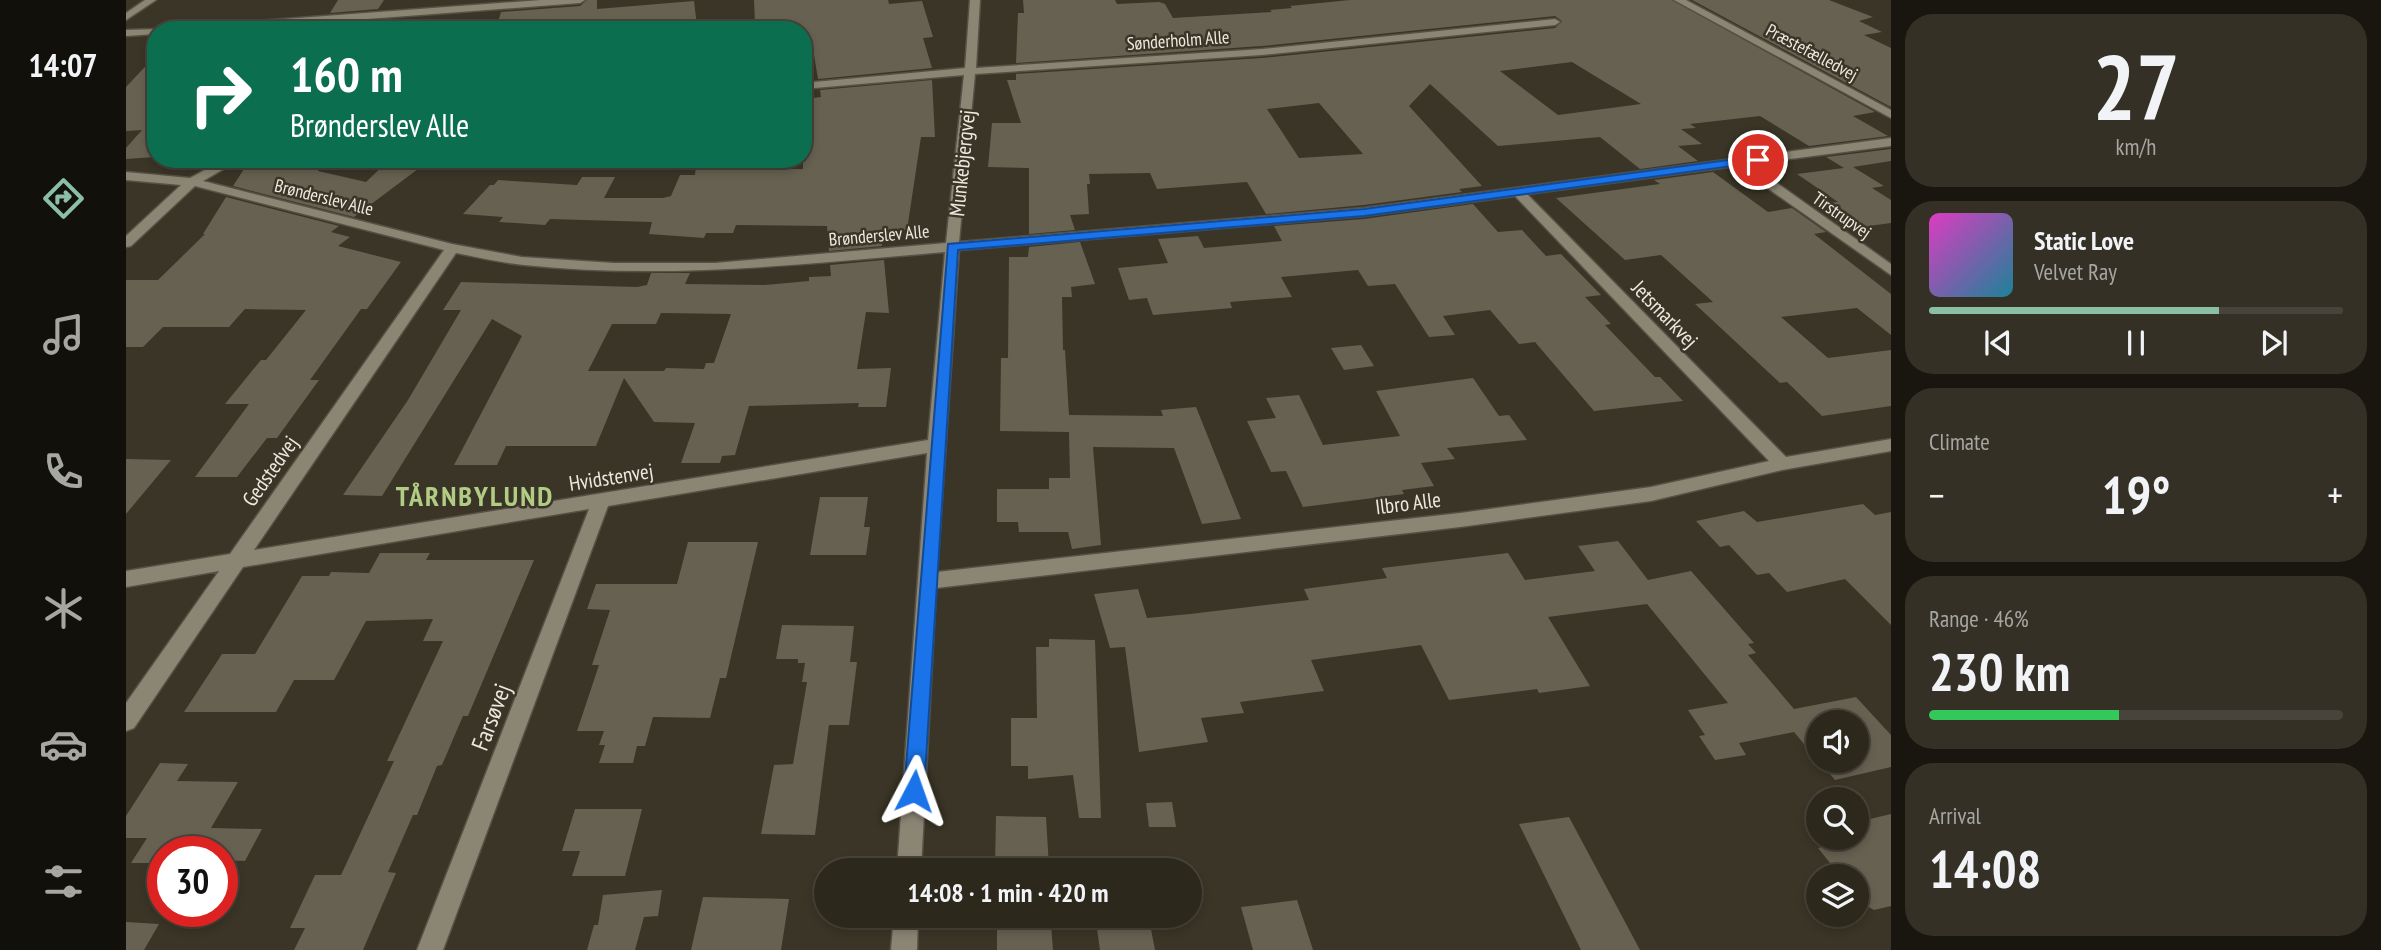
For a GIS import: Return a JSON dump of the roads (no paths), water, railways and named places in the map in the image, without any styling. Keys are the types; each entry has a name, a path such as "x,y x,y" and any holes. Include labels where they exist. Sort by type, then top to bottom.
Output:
{"street":[{"path":"126,17 151,0"},
{"path":"297,21 580,0"},
{"name":"Munkebjergvej","path":"910,858 952,247 972,71 975,0"},
{"name":"Præstefælledvej","path":"1679,0 1891,115"},
{"name":"Sønderholm Alle","path":"812,85 972,71 1262,52 1555,22"},
{"path":"126,33 147,32"},
{"name":"Brønderslev Alle","path":"126,176 192,182 452,248 522,261 627,267 715,267 1364,212 1891,142"},
{"name":"Tirstrupvej","path":"1738,162 1891,271"},
{"path":"126,243 192,182 218,168"},
{"name":"Jetsmarkvej","path":"1518,192 1782,464"},
{"name":"Gedstedvej","path":"126,721 452,248"},
{"name":"Hvidstenvej","path":"126,579 937,445"},
{"name":"Ilbro Alle","path":"927,581 1460,520 1638,496 1782,464 1891,445"},
{"name":"Farsøvej","path":"430,950 601,502"},
{"path":"904,950 905,928"}],"district":[{"name":"TÅRNBYLUND","path":"475,495"}]}
